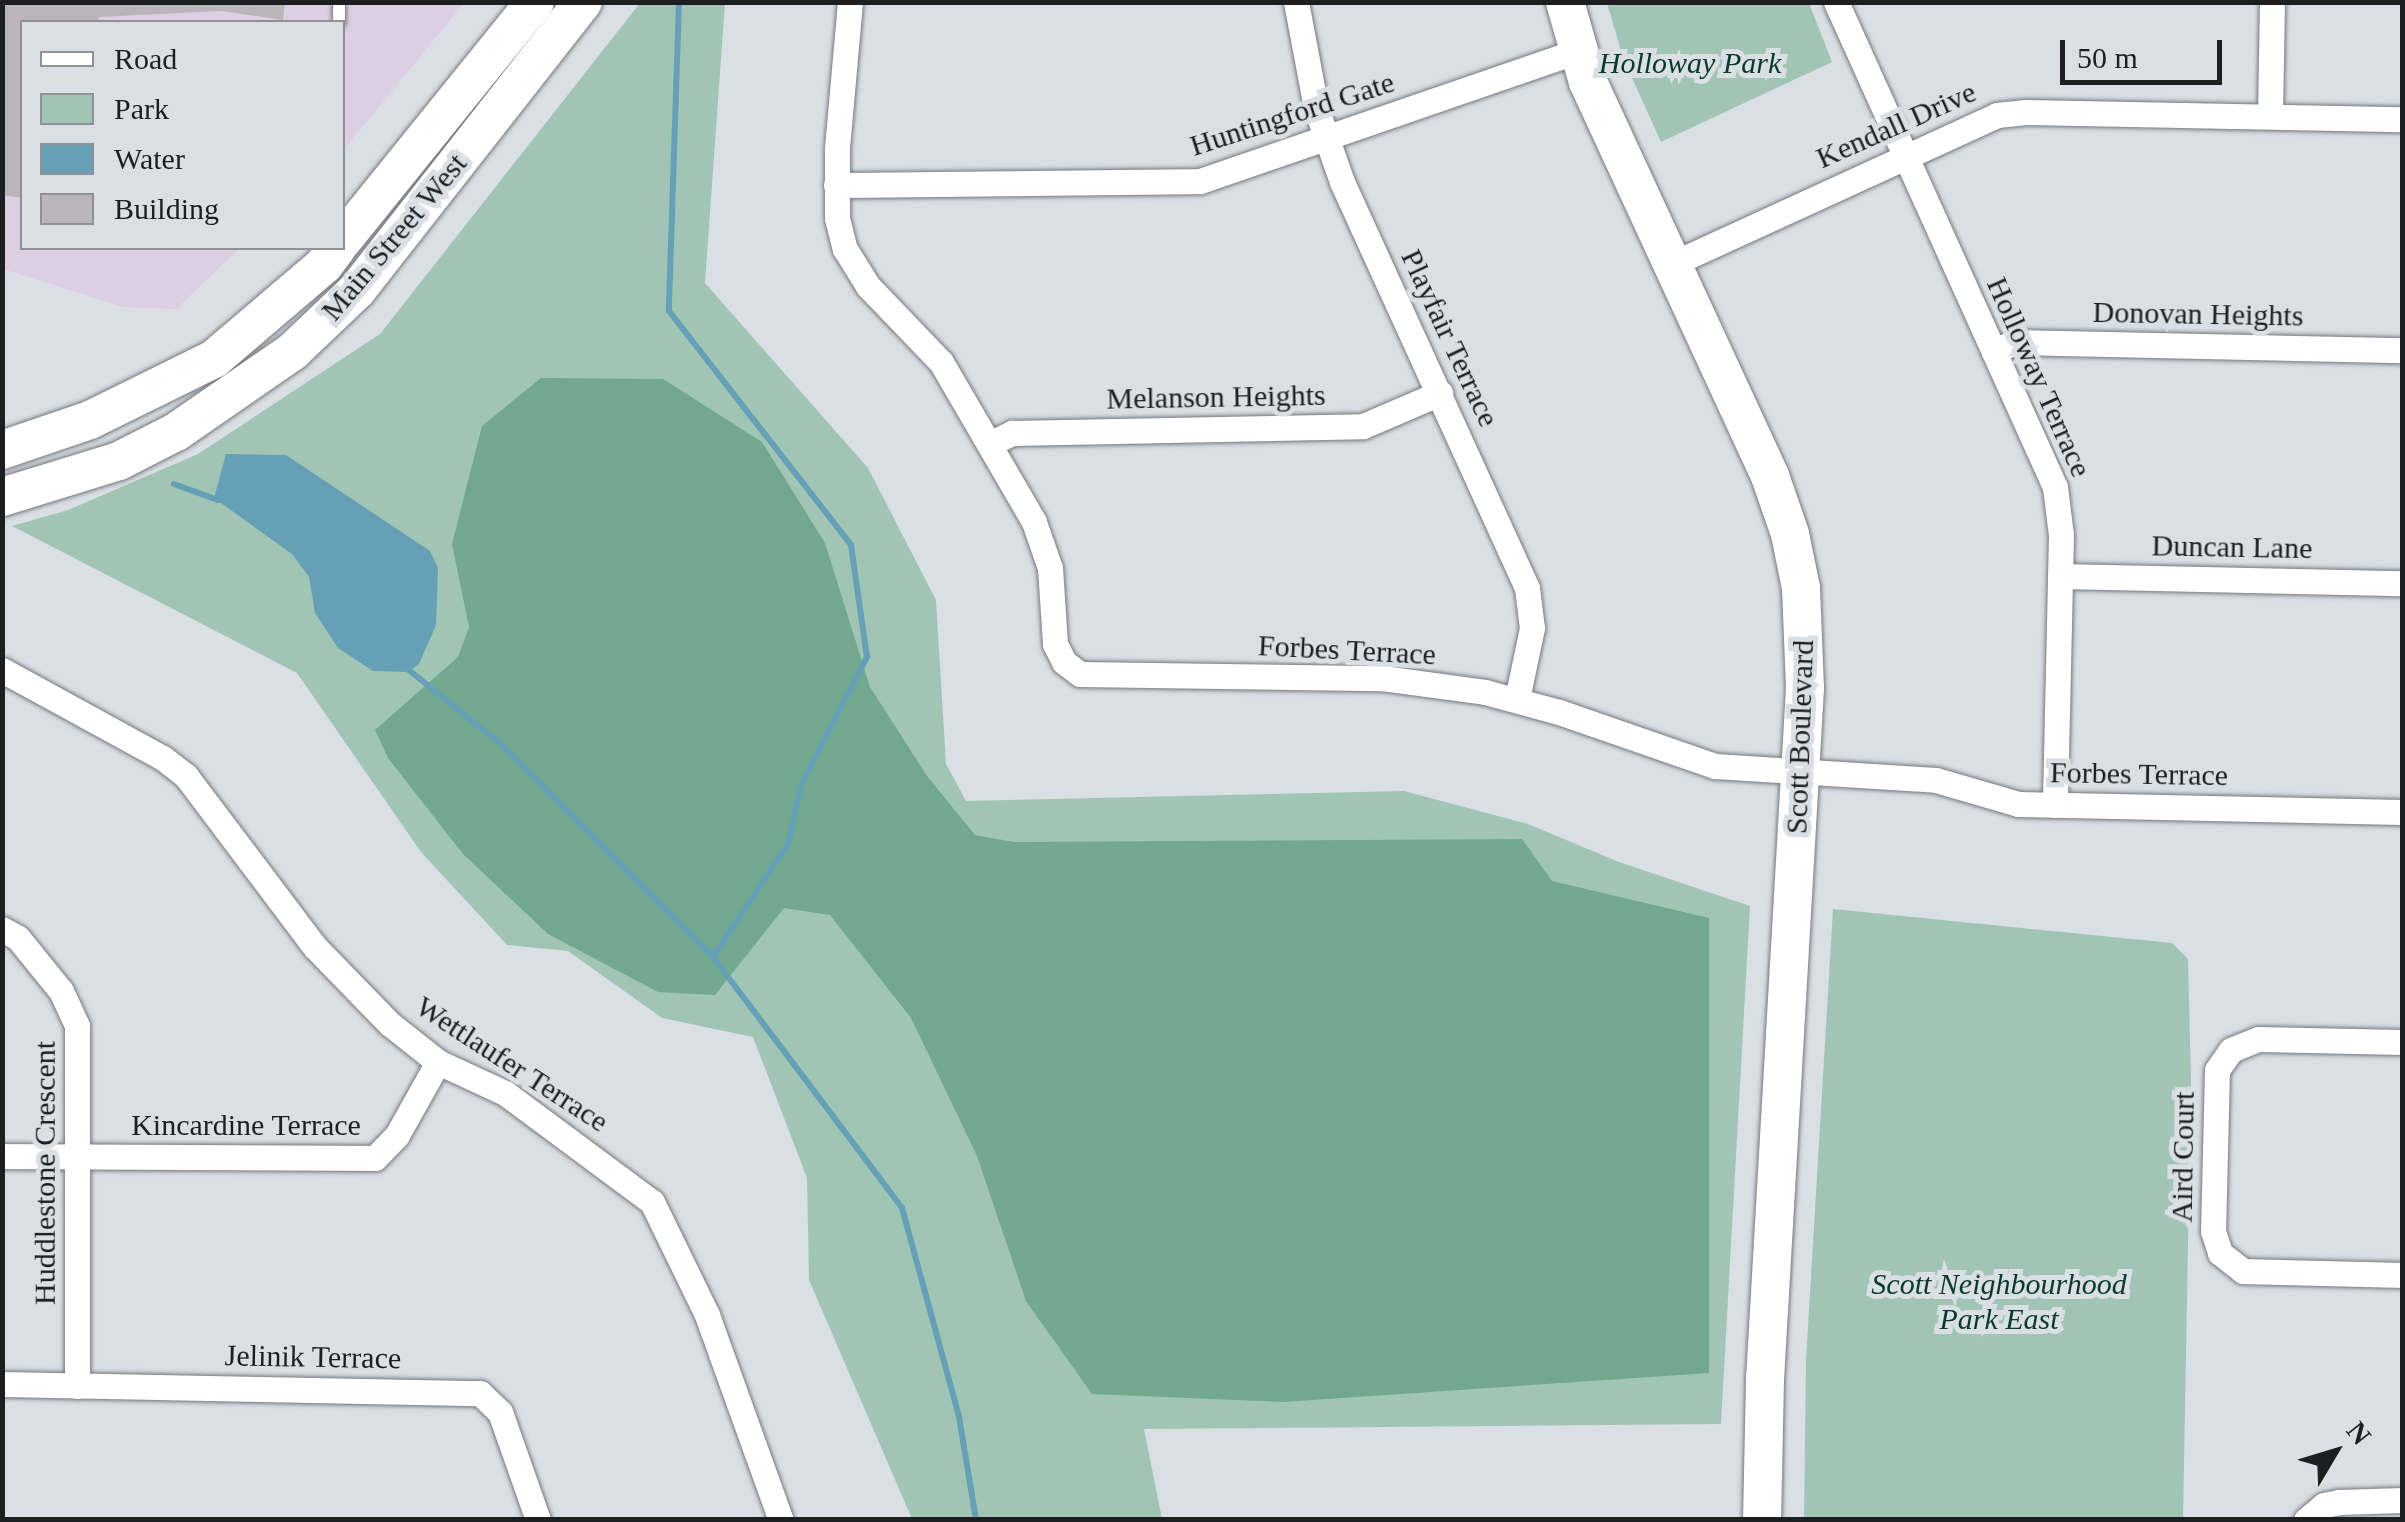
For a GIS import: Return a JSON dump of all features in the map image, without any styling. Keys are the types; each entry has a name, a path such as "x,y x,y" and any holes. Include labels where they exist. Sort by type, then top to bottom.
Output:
{"street":[{"name":"Main Street West","path":"345,237 535,2"},
{"name":"Main Street West","path":"2,497 73,477 148,447 292,352 357,290 583,2"},
{"name":"Forbes Terrace","path":"850,2 836,185 841,236 868,286 941,362 990,444 1045,548 1055,644 1064,662 1080,674 1382,678 1517,699 1702,762 1800,773 1936,780 2018,804 2402,812"},
{"name":"Playfair Terrace","path":"1296,2 1302,49 1326,141 1527,588 1532,628 1517,699"},
{"name":"Scott Boulevard","path":"1565,2 1578,51 1770,476 1790,534 1805,633 1765,1380 1762,1520"},
{"name":"Holloway Terrace","path":"1836,2 2056,487 2061,518 2054,805"},
{"path":"2270,116 2272,2"},
{"name":"Huntingford Gate","path":"836,185 1200,181 1326,141 1578,51"},
{"name":"Kendall Drive","path":"1672,264 1976,122 2012,113 2402,119"},
{"name":"Main Street West","path":"2,450 106,413 214,358 324,265 336,250"},
{"name":"Donovan Heights","path":"1994,352 2014,342 2402,350"},
{"name":"Melanson Heights","path":"990,444 1012,433 1328,430 1374,422 1440,393"},
{"name":"Duncan Lane","path":"2060,576 2402,583"},
{"name":"Wettlaufer Terrace","path":"2,670 163,758 186,776 315,947 390,1024 438,1062 505,1092 642,1192 660,1214 682,1270 707,1315 781,1520"},
{"name":"Huddlestone Crescent","path":"2,929 18,938 72,1007 78,1047 77,1386"},
{"name":"Aird Court","path":"2402,1042 2258,1040 2231,1050 2217,1070 2213,1231 2220,1253 2244,1271 2402,1275"},
{"name":"Kincardine Terrace","path":"2,1156 375,1158 397,1135 438,1062"},
{"name":"Jelinik Terrace","path":"2,1384 480,1394 500,1412 538,1520"},
{"path":"2306,1520 2324,1505 2402,1500"}],"shaded area":[{"path":"3,3 464,3 345,149 345,20 20,20 20,250 238,250 176,309 123,307 3,269"}],"green space":[{"path":"640,3 725,3 705,283 868,468 936,600 946,764 966,801 1404,791 1528,824 1619,862 1750,906 1721,1424 1144,1429 1162,1519 912,1519 809,1280 807,1178 753,1037 662,1018 568,951 507,945 421,852 297,673 12,526 68,510 198,454 380,334"},
{"name":"Holloway Park","path":"1607,3 1809,3 1832,62 1661,142 1623,58"},
{"path":"541,378 663,379 762,442 825,543 870,687 927,776 975,835 1014,842 1522,839 1552,881 1709,918 1709,1373 1283,1402 1092,1394 1026,1301 977,1156 911,1018 830,915 784,908 715,995 658,992 548,934 463,854 388,758 375,730 458,657 469,627 452,544 482,426"},
{"name":"Scott Neighbourhood Park East","path":"1833,909 2172,943 2188,959 2191,1081 2183,1519 1804,1519 1806,1360"}],"water":[{"path":"226,454 286,455 430,551 438,568 436,625 419,664 408,672 373,671 338,648 315,613 309,577 292,554 214,498"}],"building":[{"path":"2,2 285,2 283,20 221,11 98,20 20,20 20,198 2,195"}],"waterway":[{"path":"679,2 669,311 851,545 867,657 801,785 789,842 713,957"},
{"path":"174,484 218,500"},
{"path":"405,667 500,743 713,957 902,1208 959,1417 976,1520"}]}
